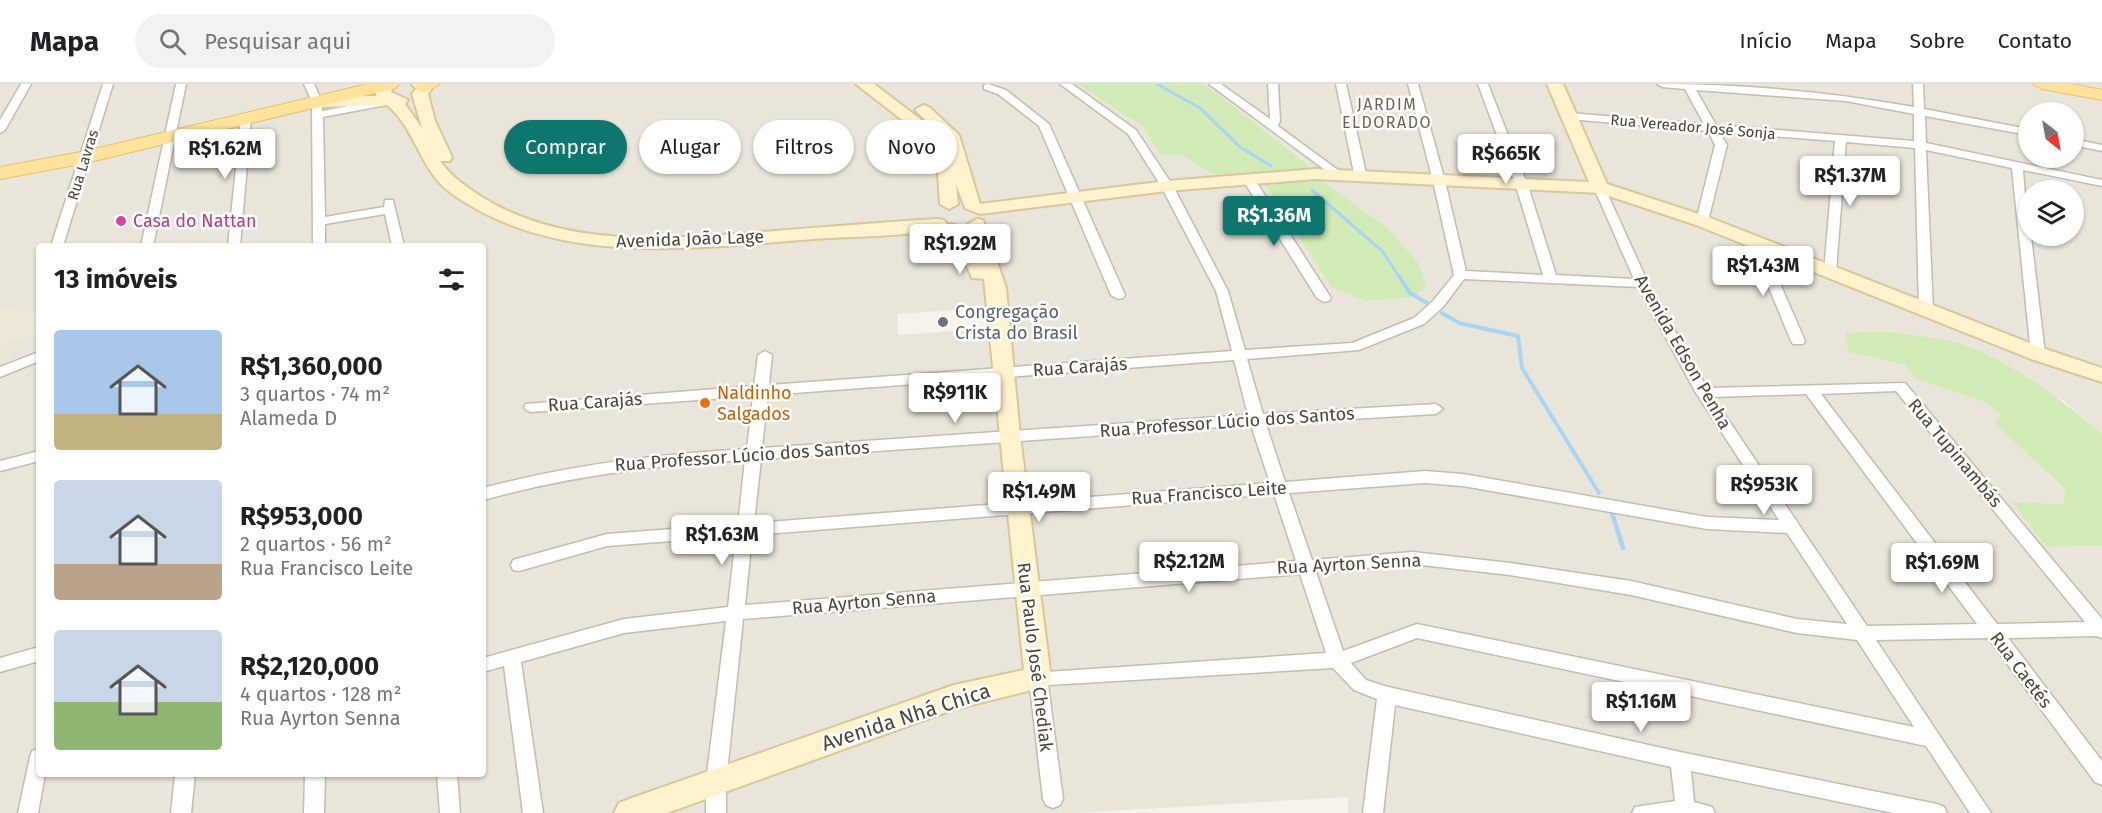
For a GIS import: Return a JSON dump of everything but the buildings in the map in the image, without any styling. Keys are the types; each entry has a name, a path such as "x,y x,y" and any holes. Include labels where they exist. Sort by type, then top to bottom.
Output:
{"main road":[{"path":"2043,84 2102,95"},
{"path":"2070,84 2102,90"},
{"path":"0,173 86,157 246,118 315,94 389,90"}],"street":[{"path":"0,130 26,84"},
{"name":"Rua Lavras","path":"58,243 108,84"},
{"path":"864,84 931,135 947,173 943,218 965,241 981,277 996,288"},
{"name":"Rua Paulo José Chediak","path":"887,84 924,110 951,135 977,214 996,288 1002,373 1026,589 1053,799"},
{"path":"1065,84 1132,132 1169,189 1222,291 1257,420 1337,660 1360,685 1387,695 1680,760 1937,813"},
{"path":"1214,84 1340,176"},
{"path":"1272,127 1275,121 1273,84"},
{"path":"1341,84 1361,178"},
{"path":"1413,84 1439,181 1460,275 1642,283"},
{"path":"1483,84 1522,186 1551,279"},
{"name":"Avenida Edson Penha","path":"1555,84 1642,283 1703,393 1981,813"},
{"path":"1662,84 1846,98 2018,130"},
{"path":"1918,84 1926,310"},
{"path":"148,243 169,137 185,85"},
{"path":"1689,85 1721,145 1702,221"},
{"path":"389,90 407,99 424,87"},
{"name":"Avenida João Lage","path":"424,87 427,122 444,159 467,184 512,208 558,225 605,236 696,235 943,218"},
{"path":"988,87 1002,92 1044,124 1118,295"},
{"name":"Avenida João Lage","path":"389,90 434,165 456,189 509,219 560,236 601,242 672,244 943,218"},
{"path":"315,94 321,221 319,243"},
{"name":"Rua Vereador José Sonja","path":"1569,116 1920,145 2102,183"},
{"path":"234,243 246,118"},
{"path":"1830,272 1841,140"},
{"path":"2084,144 2102,147"},
{"path":"2017,165 2038,354"},
{"path":"943,218 1169,189 1315,174 1522,186 1600,188 1617,191 1702,221 2038,354 2102,375"},
{"path":"1249,180 1324,298"},
{"path":"321,221 389,206 398,243"},
{"path":"943,218 964,229 977,214"},
{"path":"1756,242 1798,340"},
{"name":"Rua Carajás","path":"531,407 1354,347 1419,321 1438,304 1460,275"},
{"path":"716,813 716,782 734,613 765,355"},
{"path":"0,372 36,357"},
{"name":"Rua Tupinambás","path":"1811,391 1900,386 2101,629"},
{"path":"1703,393 1811,391"},
{"name":"Rua Caetés","path":"1811,391 2102,776"},
{"name":"Rua Professor Lúcio dos Santos","path":"486,493 515,484 595,467 1009,436 1436,409"},
{"path":"0,466 36,457"},
{"name":"Rua Francisco Leite","path":"519,565 607,540 1425,477 1463,480 1707,524 1792,527"},
{"name":"Rua Ayrton Senna","path":"486,664 624,626 734,613 1413,558 1510,569 1631,588 1797,626 1862,633 2101,629"},
{"name":"Avenida Nhá Chica","path":"629,813 954,697 1038,678 1337,660 1417,631 1932,739"},
{"path":"0,665 36,655"},
{"path":"512,657 533,813"},
{"path":"1373,813 1387,695"},
{"path":"1680,760 1685,811"},
{"path":"28,813 36,772"},
{"path":"182,813 185,777"},
{"path":"314,813 315,777"},
{"path":"447,777 450,813"},
{"path":"1642,813 1685,811 1705,813"}],"shaded area":[{"path":"0,84 1077,84 1143,127 1160,155 1181,155 1212,174 1251,174 1270,191 1299,237 1367,301 1411,298 1314,175 1309,164 1211,89 1200,84 2102,84 2102,434 2065,402 1950,341 1883,331 1845,333 1848,352 1905,365 1916,379 1982,401 2002,414 1995,424 2065,489 2063,504 2013,502 2046,547 2102,546 2102,813 1348,813 1348,797 1076,813 0,813 0,346 36,331 36,777 486,777 486,243 36,243 36,314 0,308","holes":["986,308 988,329 898,335 897,314"]},
{"path":"0,308 36,314 36,331 0,346"}],"green space":[{"path":"1077,84 1200,84 1211,89 1309,165 1314,175 1387,228 1419,264 1426,288 1411,298 1367,301 1331,287 1270,191 1251,174 1212,174 1181,155 1160,155 1143,127"},
{"path":"1883,331 1951,341 1990,356 2050,393 2102,434 2102,546 2046,547 2012,502 2063,504 2065,489 1995,424 2001,414 1982,401 1916,379 1905,365 1848,352 1845,333"}],"waterway":[{"path":"1157,84 1200,108 1240,147 1271,166"},
{"path":"1312,190 1383,252 1400,278"},
{"path":"1399,276 1410,293 1427,303"},
{"path":"1442,313 1459,323 1518,336 1522,368 1599,493"},
{"path":"1613,516 1623,548"}],"place":[{"name":"Casa do Nattan","path":"121,221"},
{"name":"Congregação Crista do Brasil","path":"943,322"},
{"name":"Naldinho Salgados","path":"705,403"}],"district":[{"name":"JARDIM ELDORADO","path":"1387,113"}]}
